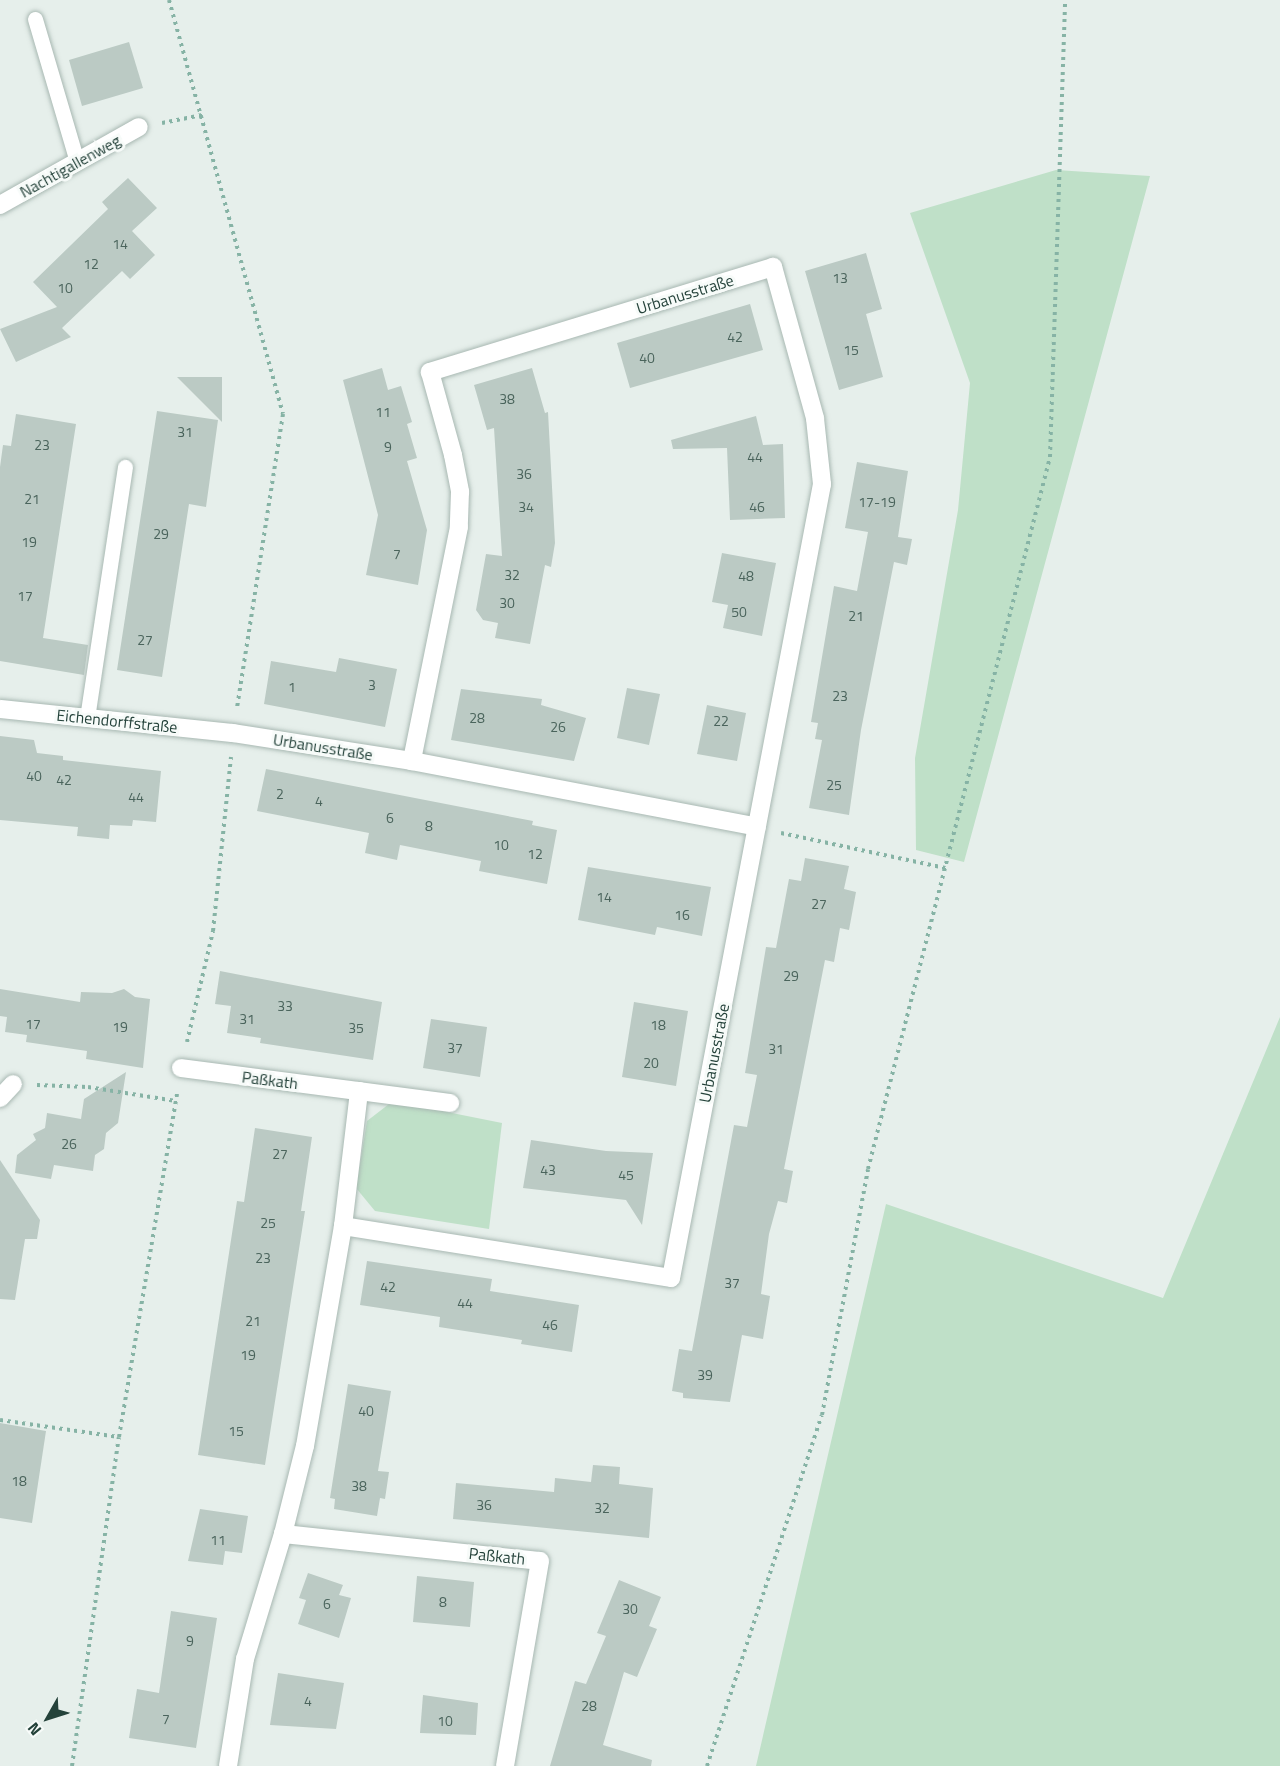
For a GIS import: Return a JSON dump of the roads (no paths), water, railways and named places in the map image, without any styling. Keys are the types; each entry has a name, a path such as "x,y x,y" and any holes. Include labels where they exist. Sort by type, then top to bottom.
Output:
{"street":[{"name":"Nachtigallenweg","path":"0,205 139,127"},
{"name":"Urbanusstraße","path":"343,1226 671,1278 822,483 815,418 773,267 430,372 453,455 460,492 459,527 412,761"},
{"name":"Eichendorffstraße","path":"0,709 233,733"},
{"name":"Urbanusstraße","path":"233,733 412,761 757,827"},
{"name":"Paßkath","path":"182,1068 450,1103"},
{"path":"0,1098 13,1084"},
{"path":"228,1766 245,1659 283,1534 305,1446 343,1226 359,1091"},
{"name":"Paßkath","path":"283,1534 540,1561 505,1766"}],"lane":[{"path":"35,19 77,162"},
{"path":"87,718 125,467"}]}
